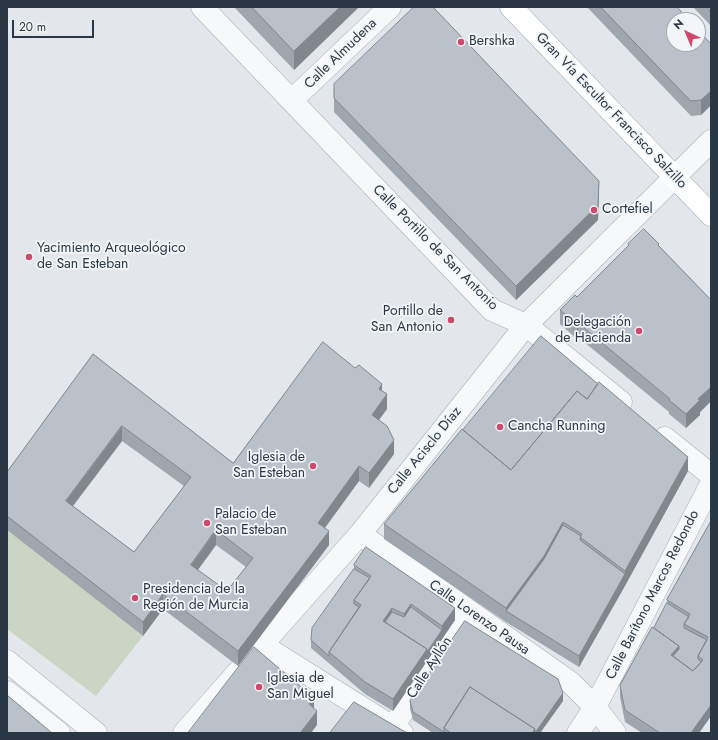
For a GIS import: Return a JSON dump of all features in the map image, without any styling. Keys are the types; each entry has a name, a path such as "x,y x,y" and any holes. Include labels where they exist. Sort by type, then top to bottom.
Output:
{"main road":[{"name":"Gran Vía Escultor Francisco Salzillo","path":"511,7 711,215"}],"street":[{"name":"Calle Portillo de San Antonio","path":"202,7 492,310 526,325 711,475"},
{"name":"Calle Almudena","path":"292,100 390,7"},
{"name":"Calle Acisclo Díaz","path":"184,733 360,534 526,325 711,141"},
{"name":"Calle Barítono Marcos Redondo","path":"578,733 595,707 711,484"},
{"name":"Calle Lorenzo Pausa","path":"360,534 571,683 595,707 615,733"},
{"name":"Calle Ayllón","path":"398,730 467,610"},
{"path":"262,645 398,730"},
{"path":"7,661 96,733"},
{"path":"7,692 59,733"}],"green space":[{"path":"7,530 143,636 96,696 7,629"}],"building":[{"path":"252,7 340,7 294,51"},
{"path":"414,7 433,7 599,181 598,205 516,286 334,98 334,84"},
{"path":"601,7 677,7 682,12 666,12 666,52 706,52 706,39 711,44 711,91 701,100 691,101"},
{"name":"Delegación de Hacienda","path":"644,229 711,300 711,387 698,399 700,400 686,414 578,323 577,324 560,310 575,295 577,297"},
{"path":"541,336 598,384 587,399 577,391 511,470 463,430"},
{"path":"323,342 355,368 359,365 382,384 379,389 387,394 372,415 387,426 394,440 369,473 359,466 318,523 329,531 238,651 163,594 143,622 7,516 7,472 93,354 233,463","holes":["122,426 191,477 134,552 66,501","216,530 253,558 227,591 191,565"]},
{"path":"599,382 688,457 625,571 580,537 582,534 563,522 544,556 506,608 384,524 462,429 511,470 577,391 587,399"},
{"path":"711,521 711,705 691,733 660,733 625,710 620,685 652,627 679,646 671,655 693,671 703,660 698,656 708,637 684,624 690,614 667,600"},
{"path":"563,525 581,536 580,540 625,574 579,656 506,611 544,559"},
{"path":"366,547 455,608 442,626 411,604 404,614 392,608 383,621 427,649 393,699 365,682 329,652 361,605 354,600 371,576 354,565"},
{"path":"354,569 370,578 354,600 354,604 359,607 329,652 329,656 311,640 312,628"},
{"path":"667,603 689,617 684,624 684,628 707,640 698,656 698,659 701,662 693,671 673,656 679,649 679,646 654,628"},
{"path":"411,607 442,630 427,652 427,649 385,622 392,612 404,617"},
{"path":"465,621 558,679 563,693 535,733 535,729 470,687 444,728 444,732 413,712 410,701"},
{"name":"Iglesia de San Miguel","path":"254,647 314,698 309,704 317,711 300,733 188,733"},
{"path":"470,687 535,729 532,733 451,733 444,728"},
{"path":"7,695 52,733 7,733"},
{"path":"354,702 407,733 330,733"}],"place":[{"name":"Bershka","path":"461,42"},
{"name":"Cortefiel","path":"594,210"},
{"name":"Yacimiento Arqueológico de San Esteban","path":"29,257"},
{"name":"Portillo de San Antonio","path":"451,320"},
{"name":"Delegación de Hacienda","path":"639,331"},
{"name":"Cancha Running","path":"500,427"},
{"name":"Iglesia de San Esteban","path":"313,466"},
{"name":"Palacio de San Esteban","path":"207,523"},
{"name":"Presidencia de la Región de Murcia","path":"135,598"},
{"name":"Iglesia de San Miguel","path":"259,687"}]}
